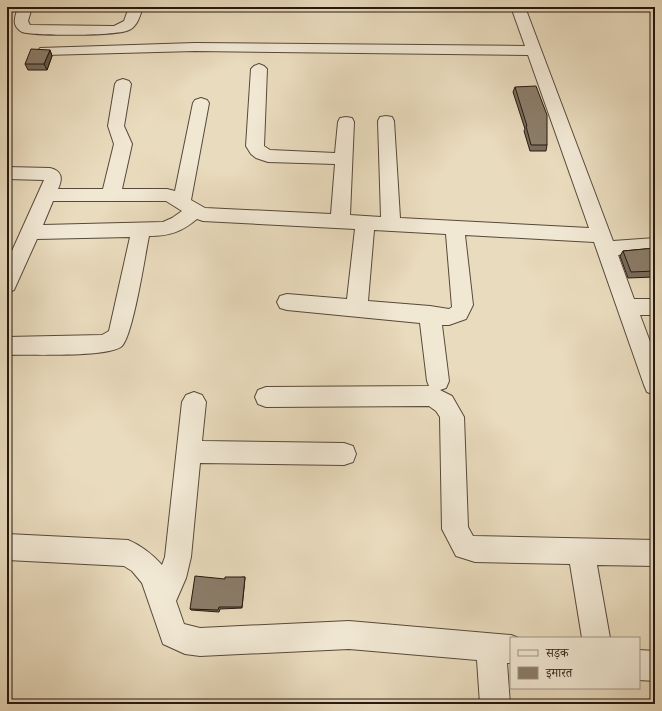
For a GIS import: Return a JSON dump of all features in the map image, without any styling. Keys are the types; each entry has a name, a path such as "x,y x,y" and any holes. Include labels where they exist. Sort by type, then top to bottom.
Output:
{"street":[{"path":"25,7 21,21 22,26 27,29 114,30 126,27 130,24 136,7"},
{"path":"518,7 628,307 651,363 655,385"},
{"path":"45,51 203,47 535,51"},
{"path":"259,69 255,146 257,150 261,154 268,156 344,159"},
{"path":"111,195 123,144 116,126 123,84"},
{"path":"30,232 165,229 173,226 188,206 200,103"},
{"path":"386,121 391,224"},
{"path":"340,222 346,122"},
{"path":"7,173 50,174 53,177 53,181 7,285"},
{"path":"46,195 167,195 176,197 188,206 203,214 455,228 604,242 655,245"},
{"path":"357,308 365,223"},
{"path":"287,302 450,317 458,315 462,311 463,305 455,228"},
{"path":"7,346 102,344 110,343 116,338 119,333 141,229"},
{"path":"628,307 655,307"},
{"path":"430,314 438,381"},
{"path":"266,397 430,396 440,399 448,408 452,418 455,529 465,547 475,549 655,553"},
{"path":"162,601 172,578 178,557 194,402"},
{"path":"189,452 344,454"},
{"path":"7,547 128,553 141,562 153,575 173,634 185,640 200,642 349,635 501,648 495,704"},
{"path":"581,552 596,637"},
{"path":"640,665 655,666"}],"building":[{"path":"31,49 50,50 44,64 25,64"},
{"path":"536,86 547,115 547,145 531,145 515,87"},
{"path":"655,248 655,271 631,272 623,251"},
{"path":"195,576 225,579 225,577 245,577 242,607 219,607 218,610 190,609"}]}
